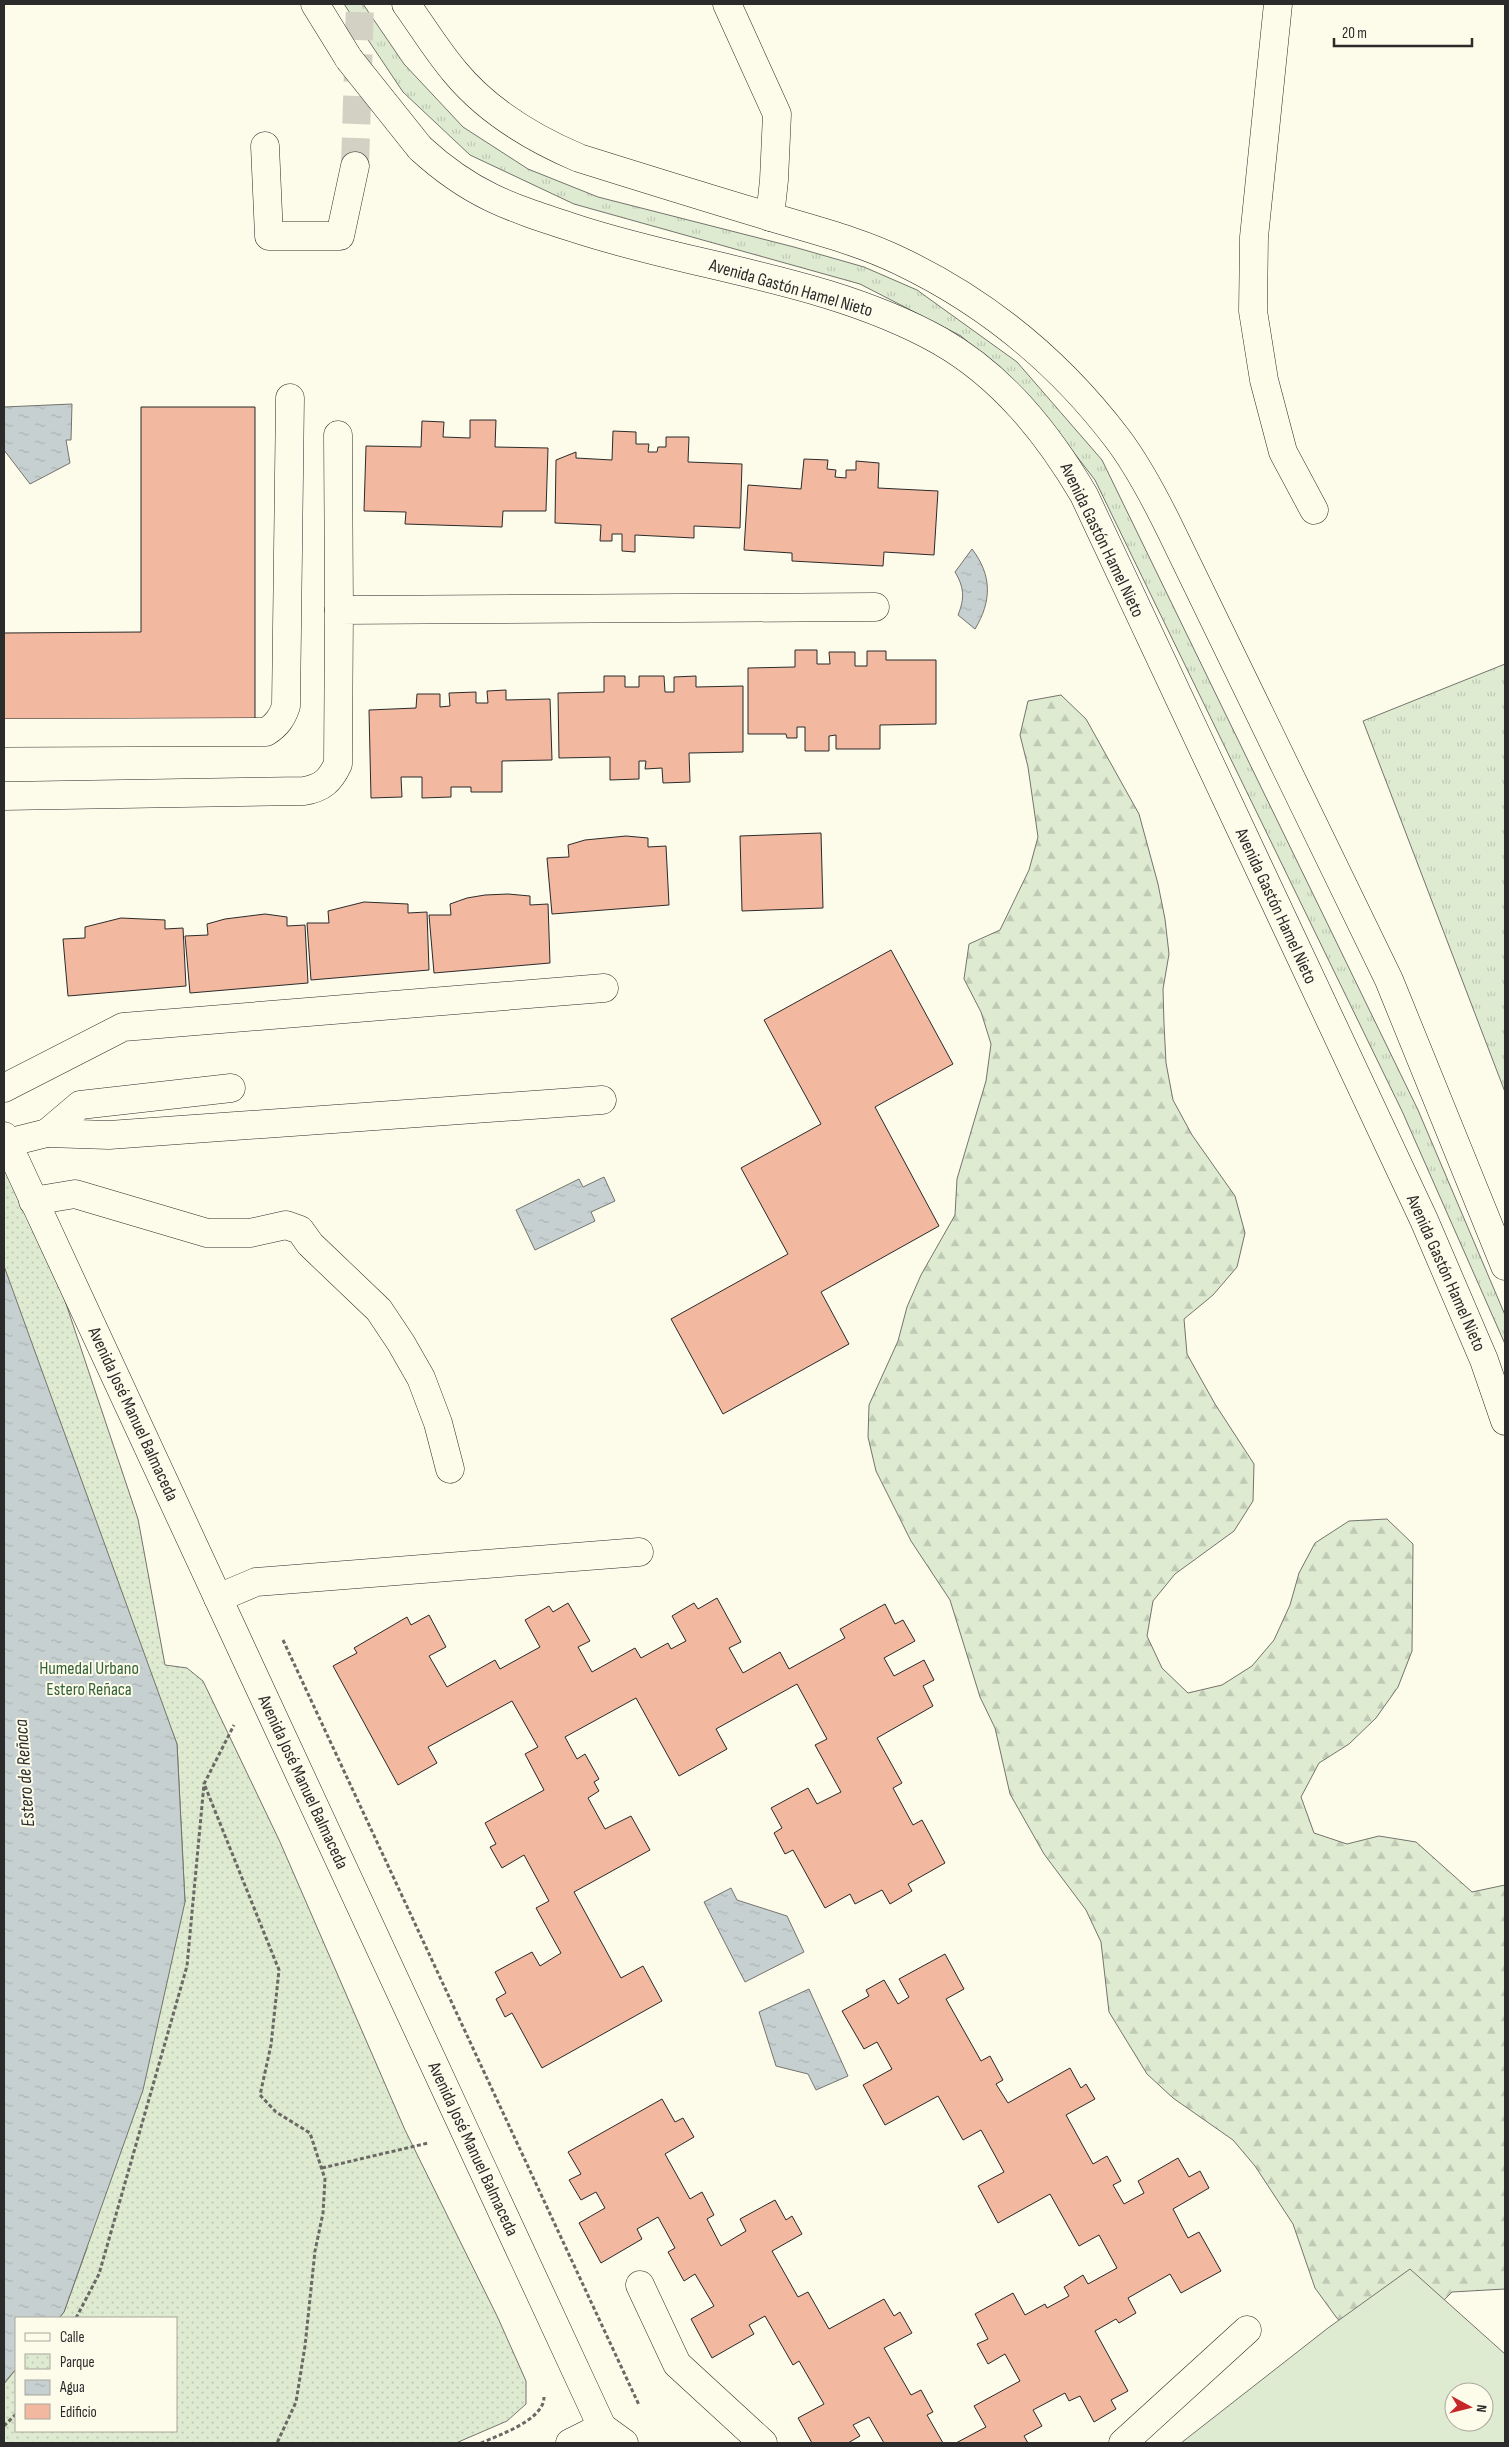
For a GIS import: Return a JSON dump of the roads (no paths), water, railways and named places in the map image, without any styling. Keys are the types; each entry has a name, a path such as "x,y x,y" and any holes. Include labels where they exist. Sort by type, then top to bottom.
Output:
{"main road":[{"name":"Avenida Gastón Hamel Nieto","path":"315,4 349,59 420,148 463,183 488,198 603,237 799,287 864,307 904,323 941,342 976,366 1009,394 1037,425 1063,459 1084,495 1424,1220 1484,1360 1505,1422"},
{"path":"406,4 455,72 479,97 507,120 541,142 579,158 852,242 898,260 951,287 1000,320 1046,358 1083,397 1118,439 1148,485 1172,533 1389,980 1505,1266"},
{"path":"727,4 777,114 770,217"},
{"path":"1278,4 1254,237 1253,311 1264,380 1283,452 1314,510"},
{"path":"264,146 269,236 340,236 355,166"},
{"path":"4,733 266,732 275,726 282,717 286,706 290,398"},
{"path":"4,796 304,790 324,785 332,776 338,764 338,435"},
{"path":"339,610 875,607"},
{"path":"4,1088 123,1027 604,988"},
{"path":"47,1134 80,1105 231,1088"},
{"path":"5,1140 47,1134 110,1135 602,1100"},
{"name":"Avenida José Manuel Balmaceda","path":"5,1140 602,2427"},
{"path":"33,1201 75,1194 208,1233 250,1233 286,1225 300,1230 310,1244 378,1310 401,1343 421,1378 438,1423 450,1469"},
{"path":"218,1598 256,1582 639,1552"},
{"path":"640,2285 678,2364 763,2443"},
{"path":"1123,2443 1248,2330"},
{"path":"570,2443 602,2427 624,2443"}],"water":[{"path":"72,404 71,440 66,440 70,463 30,484 4,450 4,407"},
{"path":"972,549 983,569 987,588 985,608 975,629 958,615 962,603 962,593 955,572"},
{"path":"604,1177 615,1201 591,1212 595,1221 535,1250 516,1210 579,1179 583,1187"},
{"name":"Humedal Urbano Estero Reñaca","path":"4,1266 177,1744 185,1902 143,2090 64,2312 60,2317 15,2317 15,2370 4,2383"},
{"path":"731,1888 737,1900 787,1916 804,1952 745,1982 704,1902"},
{"path":"809,1989 848,2076 816,2090 808,2074 776,2066 759,2012"}],"tunnel":[{"path":"355,166 360,4"}],"water label":[{"name":"Estero de Reñaca","path":"25,1773"}]}
